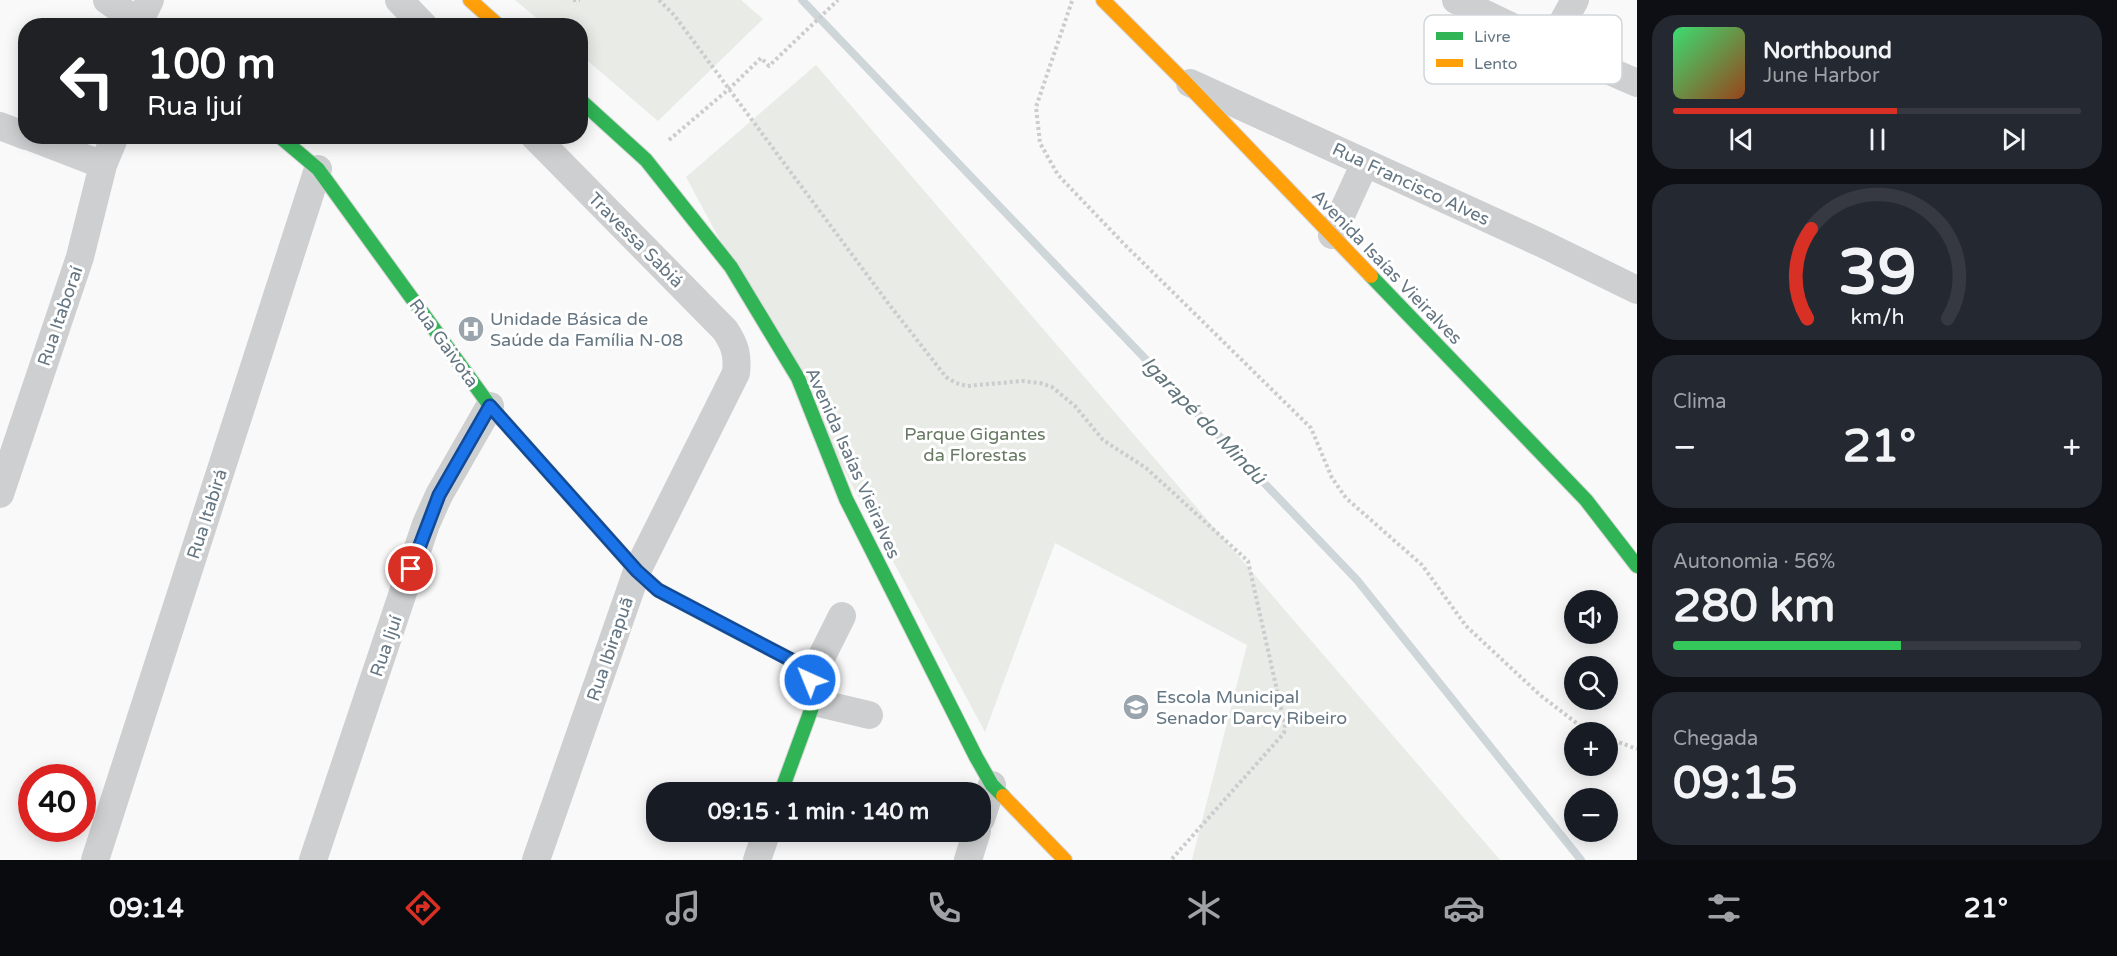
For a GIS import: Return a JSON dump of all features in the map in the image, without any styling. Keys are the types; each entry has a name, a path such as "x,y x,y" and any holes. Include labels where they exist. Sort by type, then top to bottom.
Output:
{"main road":[{"path":"471,0 490,18"},
{"name":"Avenida Isaías Vieiralves","path":"1103,0 1184,81 1586,500 1637,566"},
{"name":"Avenida Isaías Vieiralves","path":"588,107 646,160 731,267 798,378 851,509 976,757 992,785 1065,860"},
{"name":"Rua Gaivota","path":"288,144 318,169 490,406 637,571 658,590 806,681"},
{"path":"783,782 806,681"}],"street":[{"path":"107,0 144,16"},
{"path":"399,0 416,18"},
{"path":"1456,0 1487,15"},
{"path":"1567,15 1575,0"},
{"path":"1622,76 1637,82"},
{"name":"Rua Francisco Alves","path":"1184,81 1637,290"},
{"path":"0,126 18,133"},
{"path":"48,144 103,165"},
{"name":"Rua Itaboraí","path":"0,494 80,256 103,165 112,144"},
{"name":"Travessa Sabiá","path":"542,144 725,330 735,346"},
{"path":"1332,235 1365,163"},
{"name":"Rua Itabirá","path":"95,860 318,169"},
{"name":"Rua Ibirapuã","path":"536,860 637,571 736,373 735,346"},
{"name":"Rua Ijuí","path":"313,860 426,524 439,495 490,406"},
{"path":"842,616 806,681 868,716"},
{"path":"757,860 763,842"},
{"path":"968,860 974,842"}],"path":[{"path":"573,0 580,0"},
{"path":"659,0 675,15 888,303 946,377 967,386 1022,381 1052,387 1075,406 1103,440 1146,468 1248,561 1285,726 1284,733 1171,860"},
{"path":"646,160 761,58 769,66 838,0"},
{"path":"1073,0 1036,107 1041,143 1058,175 1311,428 1332,478 1346,498 1422,565 1466,626 1539,695 1575,722"},
{"path":"1618,742 1637,749"}],"green space":[{"path":"515,0 741,0 763,19 658,121 588,61 588,18 537,18"},
{"name":"Parque Gigantes da Florestas","path":"816,65 1500,860 1192,860 1247,645 1055,543 985,732 686,177"}],"waterway":[{"name":"Igarapé do Mindú","path":"802,0 1357,580 1581,860"}],"traffic: fast":[{"path":"588,107 646,160 731,267 798,378 846,499 976,757 992,785 1003,796"},
{"path":"288,144 318,169 490,406 530,451"},
{"path":"1371,276 1586,500 1637,566"},
{"path":"709,617 795,662 810,680 814,702 785,782"}],"traffic: slow":[{"path":"470,0 490,18"},
{"path":"1103,0 1371,276"},
{"path":"530,451 637,571 658,590 709,617"},
{"path":"1003,796 1065,860"}],"place":[{"name":"Unidade Básica de Saúde da Família N-08","path":"471,329"},
{"name":"Escola Municipal Senador Darcy Ribeiro","path":"1136,707"}],"route":[{"path":"411,569 426,524 439,495 490,406 637,571 658,590 795,662 810,680"}]}
